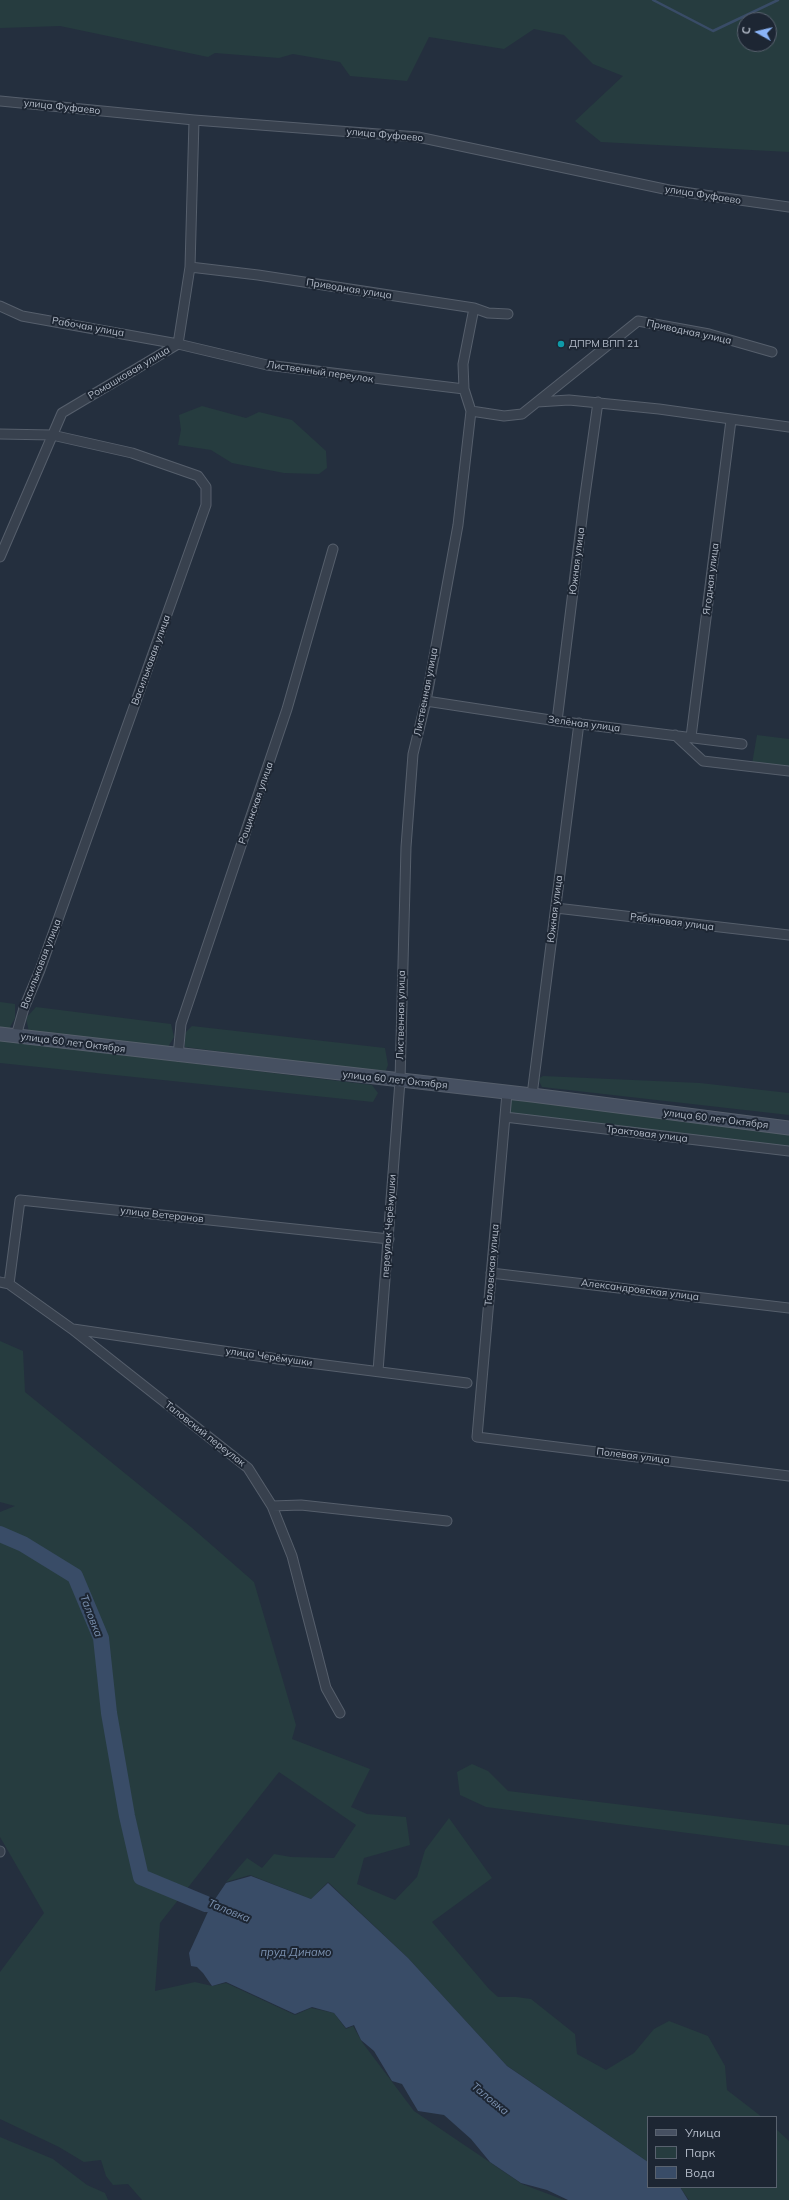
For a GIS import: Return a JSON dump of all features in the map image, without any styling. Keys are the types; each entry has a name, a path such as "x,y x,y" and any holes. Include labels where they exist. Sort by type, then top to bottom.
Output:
{"street":[{"name":"улица Фуфаево","path":"0,101 194,120 418,137 668,190 789,208"},
{"name":"Ромашковая улица","path":"0,557 62,413 178,344 190,268 194,120"},
{"name":"Приводная улица","path":"190,268 258,275 474,308 488,313 508,314"},
{"name":"Рабочая улица","path":"0,306 22,316 178,344"},
{"name":"Лиственная улица","path":"400,1081 406,847 413,754 426,701 458,525 471,411 464,389 463,364 474,308"},
{"name":"Приводная улица","path":"471,411 504,416 522,414 638,321 709,334 772,352"},
{"name":"Лиственный переулок","path":"178,344 267,365 464,389"},
{"path":"537,402 569,400 598,402 789,427"},
{"name":"Южная улица","path":"557,721 598,402"},
{"name":"Ягодная улица","path":"691,738 731,420"},
{"name":"Васильковая улица","path":"0,434 52,435 132,453 198,476 206,487 206,505 40,970 24,1008 16,1036"},
{"name":"Рощинская улица","path":"178,1056 181,1024 287,709 333,549"},
{"name":"Зелёная улица","path":"426,701 557,721 742,744"},
{"name":"Южная улица","path":"532,1095 579,723"},
{"path":"674,735 703,761 789,771"},
{"name":"Рябиновая улица","path":"556,908 789,935"},
{"name":"улица 60 лет Октября","path":"0,1034 178,1056 507,1092 789,1128"},
{"name":"переулок Черёмушки","path":"378,1371 400,1081"},
{"name":"Таловская улица","path":"478,1437 507,1092"},
{"name":"Трактовая улица","path":"504,1117 789,1151"},
{"name":"улица Ветеранов","path":"4,1283 20,1200 389,1239"},
{"name":"Александровская улица","path":"491,1273 789,1308"},
{"name":"Таловский переулок","path":"4,1283 72,1329 248,1468 272,1506 292,1556 326,1688 340,1713"},
{"name":"улица Черёмушки","path":"72,1329 278,1359 467,1383"},
{"name":"Полевая улица","path":"478,1437 789,1476"},
{"path":"272,1506 301,1505 447,1521"}],"green space":[{"path":"0,0 789,0 789,152 601,142 575,121 623,76 593,64 564,35 534,29 504,49 429,37 407,81 350,76 340,62 293,54 279,58 215,53 208,57 60,26 0,28"},
{"path":"202,406 246,418 259,412 292,420 326,451 327,468 319,474 284,473 232,463 211,450 178,445 181,430 179,415"},
{"path":"757,735 789,739 789,768 752,764"},
{"path":"0,1002 15,1004 15,1018 9,1029 0,1028"},
{"path":"36,1007 171,1024 174,1037 168,1047 29,1032 26,1018"},
{"path":"192,1026 385,1048 388,1065 385,1073 185,1047 184,1034"},
{"path":"0,1040 372,1085 378,1093 373,1102 0,1063"},
{"path":"543,1076 700,1083 789,1093 789,1115 542,1087 538,1079"},
{"path":"512,1099 789,1131 789,1150 507,1114 504,1103"},
{"path":"0,1341 23,1351 25,1392 191,1527 254,1582 296,1725 292,1739 370,1769 351,1807 367,1814 406,1817 410,1845 364,1858 357,1884 395,1900 417,1877 425,1850 449,1818 492,1878 432,1922 489,1989 498,1997 531,1999 575,2034 577,2054 606,2070 634,2053 654,2029 669,2021 708,2036 725,2066 727,2090 761,2116 647,2116 647,2161 506,2065 408,1958 328,1882 311,1899 250,1875 226,1882 247,1858 262,1868 274,1854 291,1857 334,1858 356,1825 279,1772 160,1923 155,1991 195,1982 212,1986 226,1983 295,2015 311,2008 334,2013 346,2029 353,2026 362,2042 414,2111 522,2184 564,2200 142,2200 128,2184 113,2185 106,2176 101,2160 84,2162 59,2147 0,2119 0,1972 44,1913 0,1837 0,1512 15,1506 0,1502"},
{"path":"472,1764 488,1771 508,1791 789,1825 789,1846 486,1807 460,1795 457,1772"},
{"path":"777,2130 789,2141 789,2200 689,2200 681,2188 777,2188"},
{"path":"0,2137 53,2159 87,2185 105,2193 108,2200 0,2200"}],"water":[{"name":"пруд Динамо","path":"251,1876 311,1899 328,1883 408,1958 507,2066 647,2161 647,2188 681,2188 688,2200 568,2200 547,2190 521,2183 490,2162 471,2139 444,2115 418,2111 402,2084 392,2081 374,2051 361,2040 354,2025 346,2028 334,2013 312,2007 295,2014 226,1982 212,1986 197,1967 191,1966 189,1953 211,1905 226,1883"}],"waterway":[{"path":"653,0 713,31 778,0"},
{"name":"Таловка","path":"0,1534 23,1544 75,1576 101,1638 109,1713 127,1816 141,1877 206,1904"},
{"name":"Таловка","path":"206,1904 213,1906"}],"place":[{"name":"ДПРМ ВПП 21","path":"561,344"}]}
